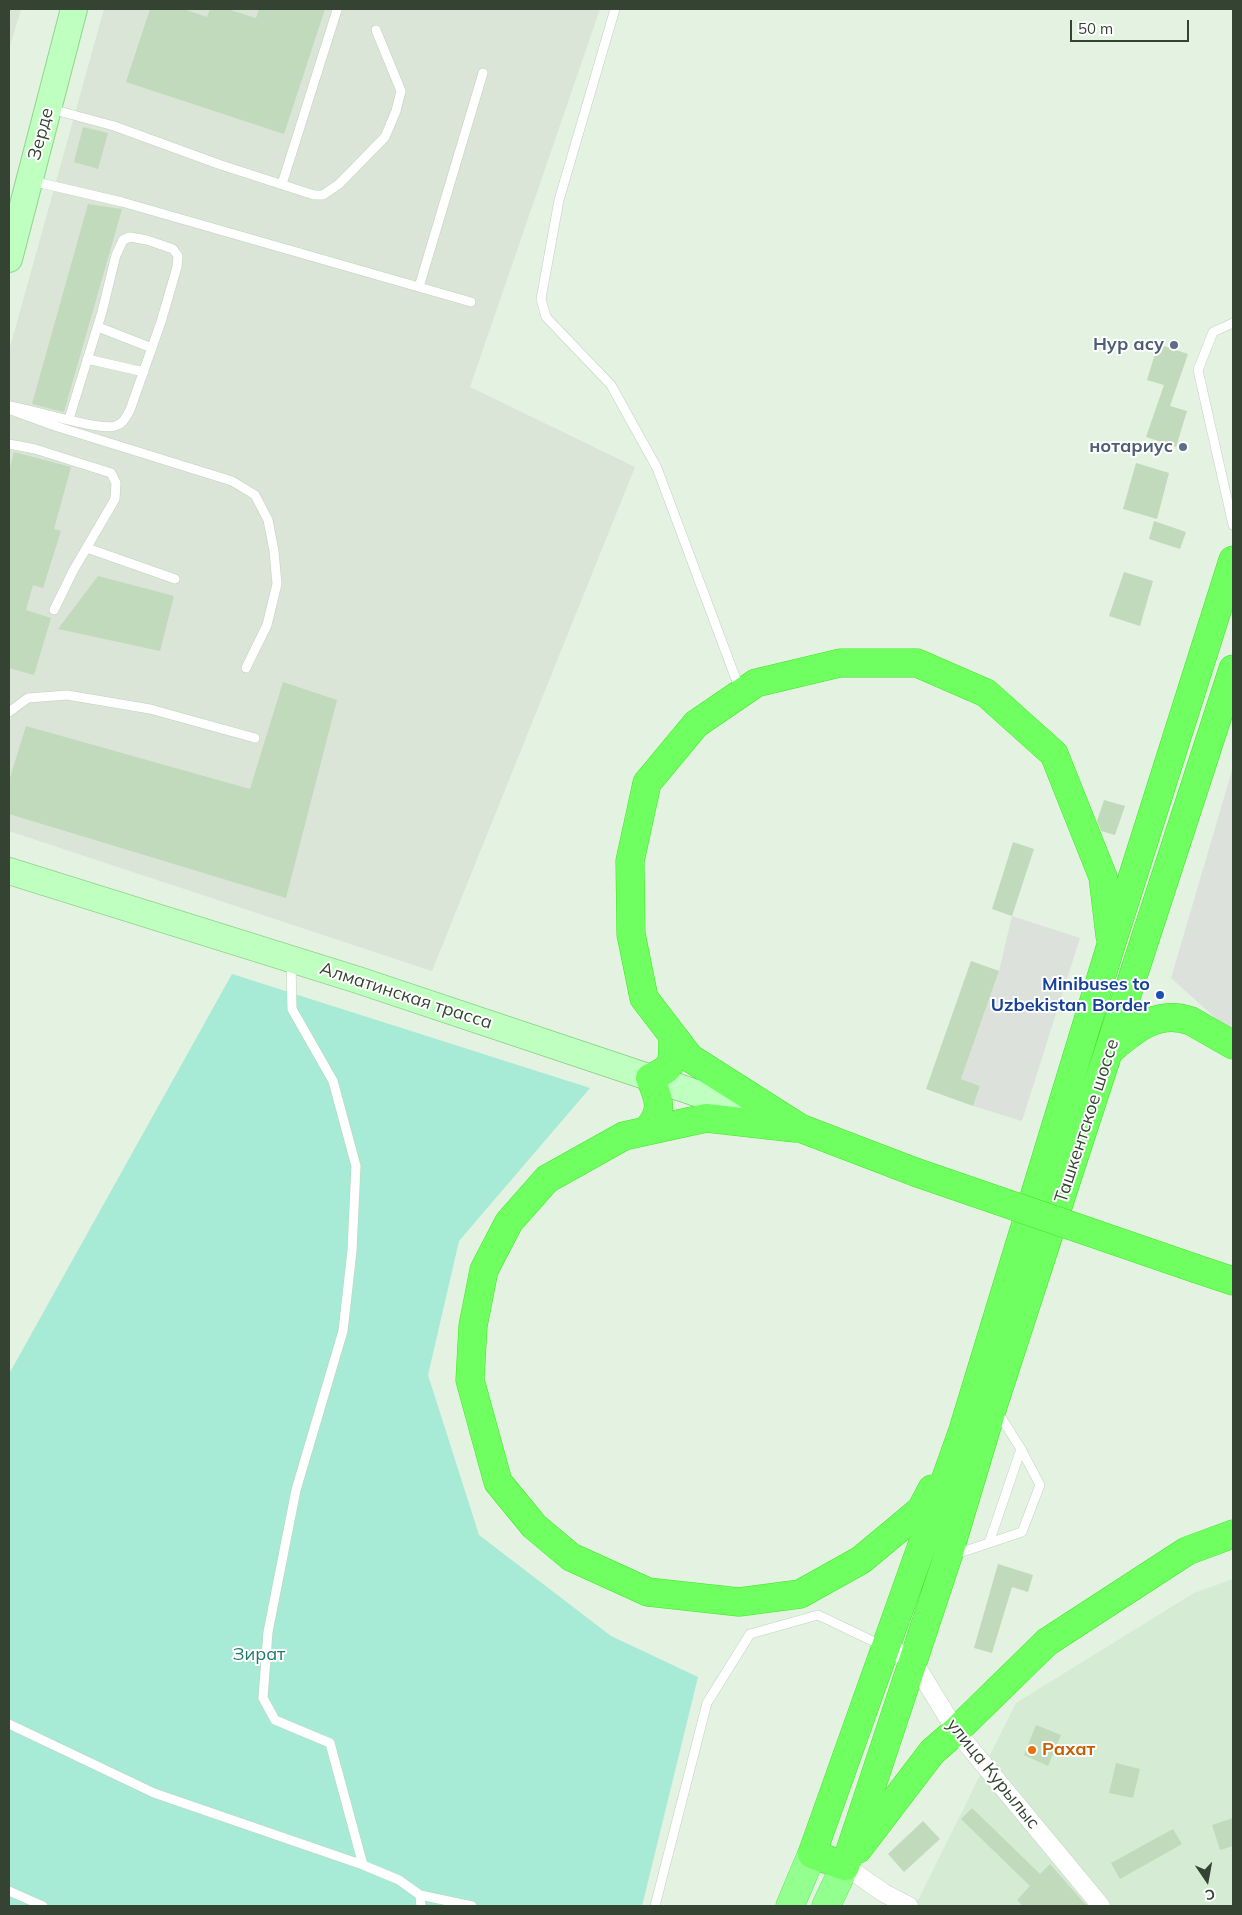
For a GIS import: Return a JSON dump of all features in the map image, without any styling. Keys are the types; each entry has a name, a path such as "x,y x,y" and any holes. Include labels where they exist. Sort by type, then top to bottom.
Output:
{"highway":[{"path":"845,1866 912,1659 948,1556 1076,1059 1233,560"},
{"path":"1111,945 1103,876 1054,754 986,693 917,663 840,663 756,683 696,724 647,783 630,861 631,934 644,998 690,1058 800,1128 915,1172 1233,1281"},
{"name":"Ташкентское шоссе","path":"987,1402 1107,1059 1233,669"},
{"path":"1076,1059 1107,1059 1136,1028 1158,1019 1184,1018 1233,1045"},
{"path":"646,1131 656,1121 659,1109 657,1093 650,1078 664,1072 672,1062 673,1036"},
{"path":"800,1128 706,1118 624,1136 547,1179 509,1222 484,1270 473,1326 470,1380 498,1482 534,1526 571,1557 648,1592 738,1602 800,1594 862,1560 921,1510 963,1430 987,1402"},
{"path":"845,1866 812,1854 963,1430"},
{"path":"845,1866 932,1752 1047,1642 1187,1551 1233,1534"}],"main road":[{"path":"790,1906 812,1854"},
{"path":"826,1906 845,1866"}],"street":[{"name":"Зерде","path":"9,259 74,9"},
{"name":"Алматинская трасса","path":"9,871 291,959 800,1128"},
{"path":"886,1647 912,1659"},
{"name":"улица Курылыс","path":"912,1659 956,1731 1101,1906"},
{"path":"845,1866 884,1893 909,1906"}],"lane":[{"path":"615,9 559,200 541,299 546,317 611,385 657,468 741,693"},
{"path":"282,184 337,10"},
{"path":"48,108 114,126 221,165 314,195 323,194 339,184 385,137 396,112 401,91 376,30"},
{"path":"419,287 483,73"},
{"path":"29,181 122,202 471,302"},
{"path":"9,408 25,408 69,419 101,426 114,426 123,422 130,410 144,372 177,267 178,256 173,249 147,240 130,237 123,240 116,255 98,326 69,419"},
{"path":"1233,323 1213,332 1198,370 1233,525"},
{"path":"98,326 152,348"},
{"path":"88,359 144,372"},
{"path":"9,408 55,426 232,481 255,495 268,520 274,550 277,584 267,625 246,668"},
{"path":"9,444 111,472 116,483 116,499 73,571 54,610"},
{"path":"87,548 176,579"},
{"path":"9,712 28,698 67,695 150,710 255,738"},
{"path":"291,959 292,1009 333,1081 356,1166 352,1251 343,1331 296,1490 268,1632 263,1698 275,1720 330,1744 363,1865"},
{"path":"948,1556 1022,1532 1040,1485 1021,1449 987,1402"},
{"path":"988,1543 1021,1449"},
{"path":"656,1906 707,1703 750,1634 818,1615 886,1647"},
{"path":"9,1724 154,1793 363,1865 399,1880 420,1895 472,1906"},
{"path":"9,1891 42,1906"},
{"path":"420,1895 421,1906"}],"shaded area":[{"path":"9,9 21,9 9,49"},
{"path":"104,9 600,9 470,387 635,467 432,971 9,831 9,351"},
{"path":"1233,767 1233,1034 1171,978"},
{"path":"1012,916 1080,938 1022,1121 973,1106 980,1086 961,1079 999,971"},
{"path":"1233,1579 1233,1906 915,1906 1016,1703 1194,1593"}],"green space":[{"name":"Зират","path":"232,974 590,1088 459,1241 428,1375 479,1535 611,1636 698,1677 642,1906 9,1906 9,1374"}],"building":[{"path":"150,9 183,9 207,17 210,9 227,9 256,18 259,9 325,9 284,134 126,82"},
{"path":"83,127 108,133 98,169 74,162"},
{"path":"88,204 122,209 64,412 32,404"},
{"path":"1158,344 1188,354 1170,406 1187,411 1176,447 1146,437 1164,385 1147,380"},
{"path":"14,452 71,467 54,529 61,531 43,588 33,585 26,610 51,618 34,675 9,668 9,472"},
{"path":"1136,463 1169,473 1157,519 1123,509"},
{"path":"1154,521 1186,532 1180,549 1149,539"},
{"path":"1124,572 1153,581 1140,626 1109,616"},
{"path":"98,576 174,596 160,651 58,629"},
{"path":"283,682 337,700 286,898 9,814 9,781 26,726 250,789"},
{"path":"1104,800 1125,806 1115,835 1101,831 1097,821"},
{"path":"1013,842 1034,849 1012,916 992,909"},
{"path":"971,961 999,971 961,1079 980,1086 973,1106 926,1089"},
{"path":"998,1564 1033,1575 1028,1592 1012,1587 992,1653 974,1648"},
{"path":"1036,1725 1061,1735 1048,1766 1024,1755"},
{"path":"1116,1763 1140,1769 1133,1798 1109,1793"},
{"path":"972,1808 1040,1874 1050,1864 1087,1906 1023,1906 1017,1900 1030,1886 961,1819"},
{"path":"1233,1818 1233,1846 1220,1850 1212,1825"},
{"path":"923,1821 940,1839 904,1872 888,1854"},
{"path":"1173,1829 1182,1844 1120,1879 1111,1863"}],"place":[{"name":"Нур асу","path":"1174,345"},
{"name":"нотариус","path":"1183,447"},
{"name":"Minibuses to Uzbekistan Border","path":"1160,995"},
{"name":"Рахат","path":"1032,1750"}]}
